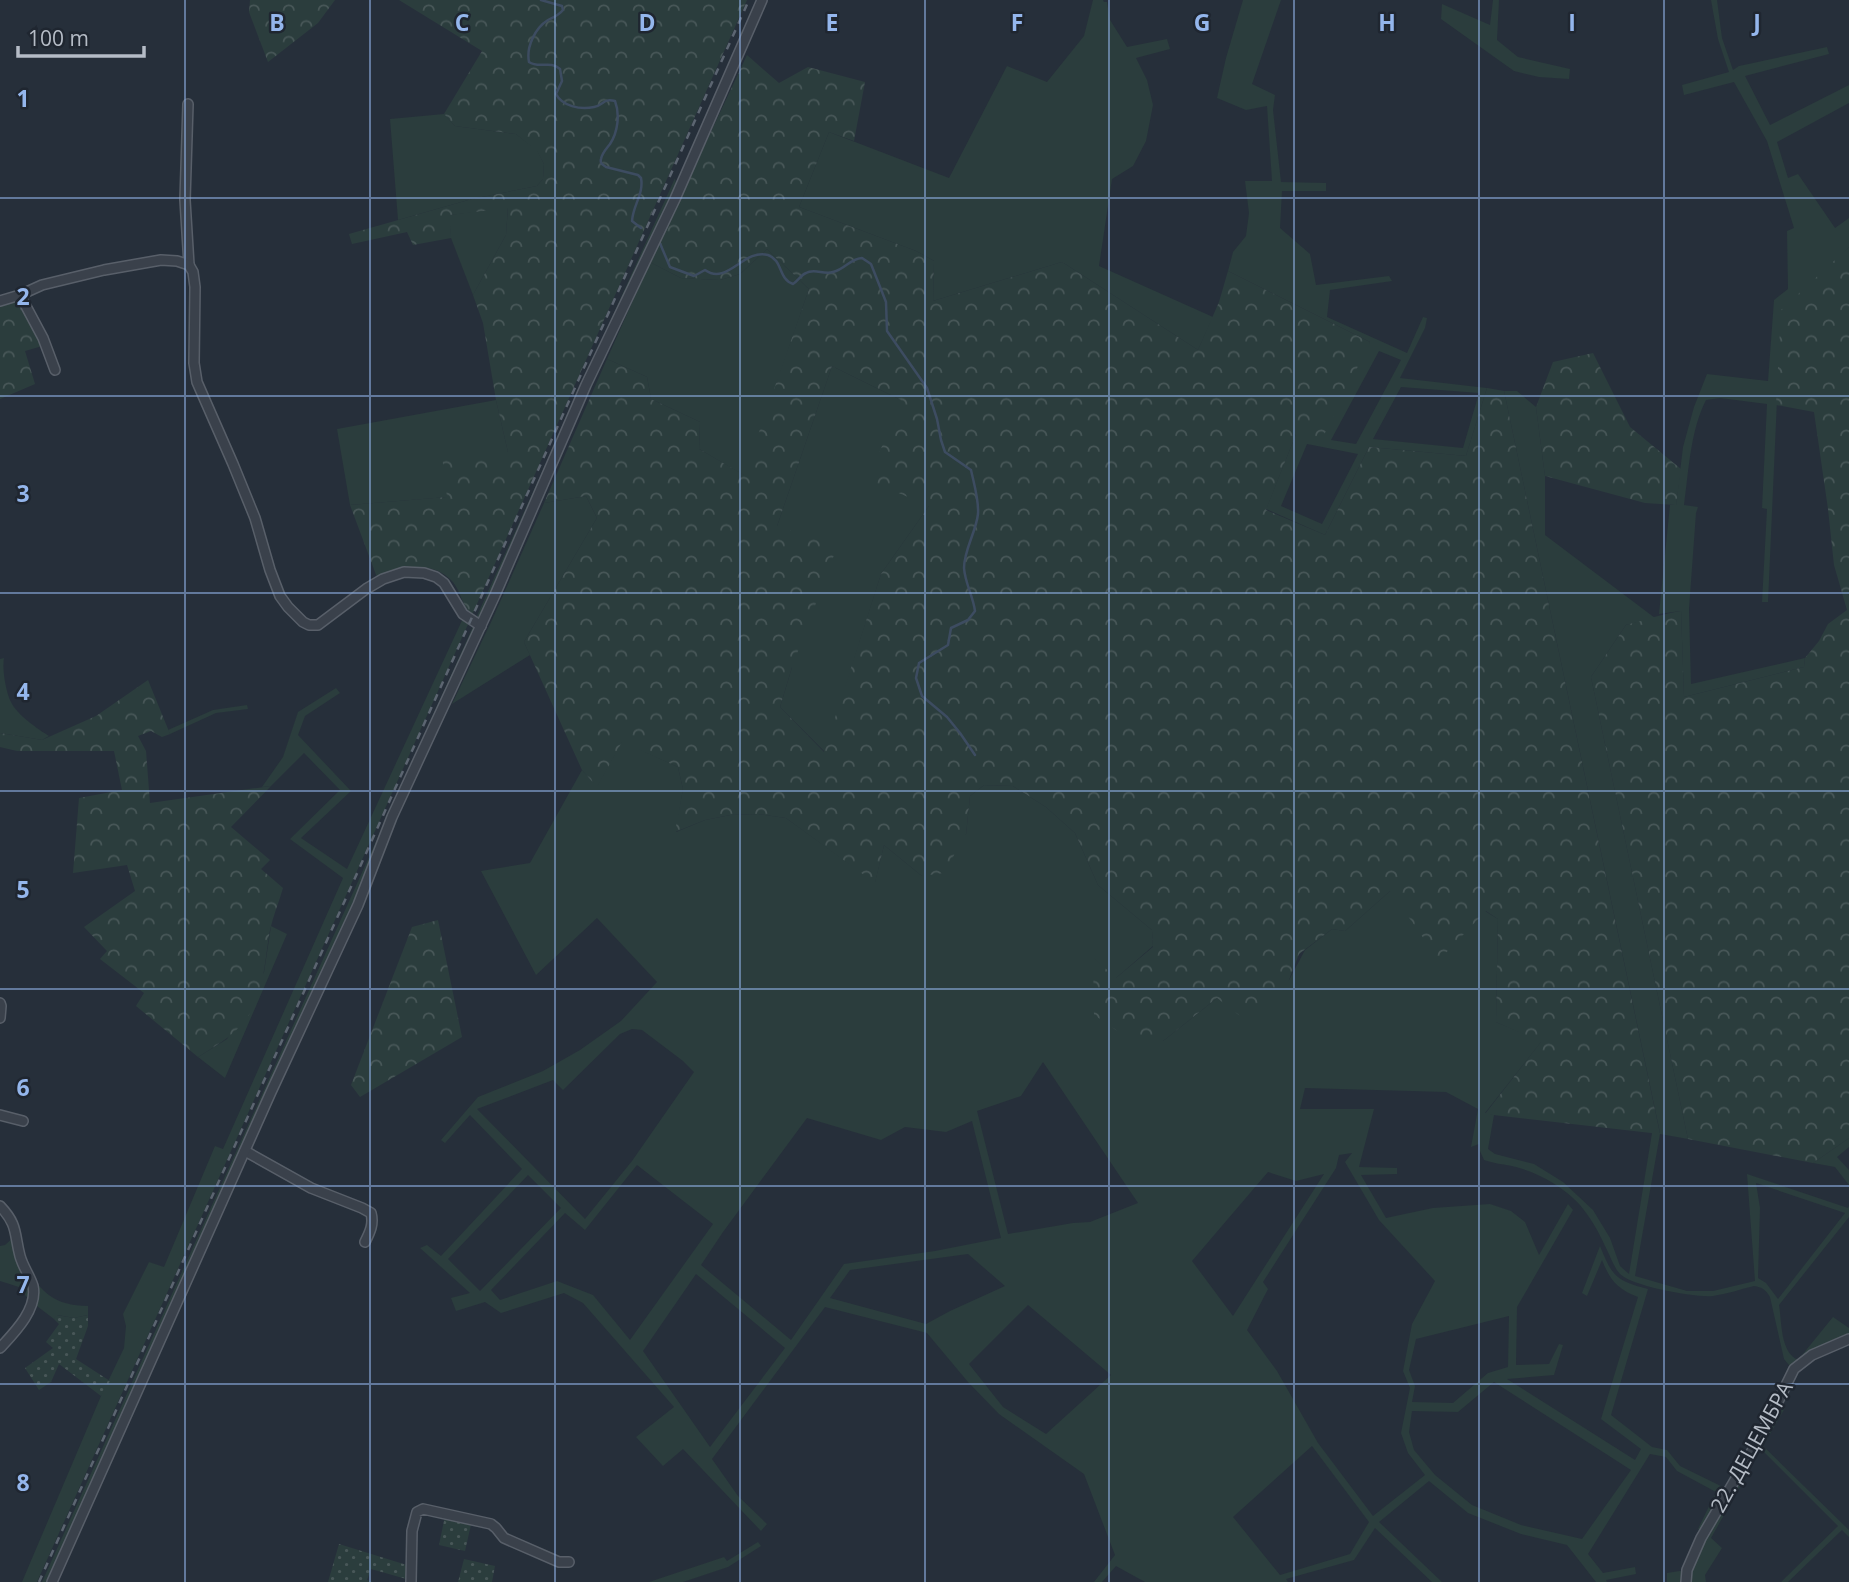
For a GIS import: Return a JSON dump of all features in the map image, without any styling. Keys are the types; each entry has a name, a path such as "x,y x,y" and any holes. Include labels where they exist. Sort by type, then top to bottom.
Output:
{"street":[{"path":"52,1582 358,905 392,817 481,626 586,385 656,239 762,0"},
{"path":"188,104 185,200 189,265 195,278 194,363 197,382 255,518 275,585 288,607 303,622 318,625 383,579 404,572 424,573 444,583 463,614 481,626"},
{"path":"0,301 64,279 148,262 177,261 189,265"},
{"path":"20,295 43,338 55,370"},
{"path":"0,1003 0,1018"},
{"path":"0,1115 23,1121"},
{"path":"245,1152 311,1188 370,1213 372,1226 365,1242"},
{"path":"0,1206 15,1227 21,1261 33,1288 29,1310 0,1348"},
{"name":"22. ДЕЦЕМБРА","path":"1686,1582 1687,1570 1701,1538 1762,1434 1794,1369 1812,1355 1849,1339"},
{"path":"411,1582 413,1522 417,1512 423,1509 491,1524 504,1538 559,1562 569,1562"}],"green space":[{"path":"250,0 335,0 318,23 268,62 249,12"},
{"path":"399,0 747,0 472,615 453,582 435,570 404,568 378,580 350,505 447,497 442,456 508,452 483,323 473,295 506,235 508,208 450,215 451,238 413,245 407,232 352,244 349,234 472,199 537,186 543,179 544,164 537,151 516,134 455,126 444,114 482,51"},
{"path":"1093,0 1107,2 1110,20 1127,47 1167,39 1170,49 1136,58 1147,80 1153,105 1146,141 1133,166 1112,179 1099,266 1213,317 1198,350 1062,262 933,301 934,261 916,251 799,207 829,132 949,178 1007,66 1047,82 1084,36"},
{"path":"1243,0 1281,0 1252,84 1275,95 1273,110 1281,182 1326,183 1326,191 1282,191 1280,228 1310,254 1316,285 1389,276 1392,281 1330,290 1327,317 1407,353 1423,317 1427,318 1425,328 1400,378 1487,388 1466,456 1369,447 1325,535 1266,509 1296,434 1370,342 1228,271 1233,252 1246,236 1249,213 1245,181 1272,181 1267,106 1246,110 1217,98","holes":["1379,351 1401,360 1356,444 1331,440","1401,387 1479,393 1463,448 1373,439","1307,444 1358,454 1322,524 1281,506"]},
{"path":"1493,0 1499,0 1497,40 1518,57 1570,69 1569,79 1539,77 1514,71 1441,19 1442,4 1490,25"},
{"path":"1711,0 1717,0 1722,38 1733,70 1739,66 1827,47 1829,54 1745,76 1770,125 1849,85 1849,103 1777,142 1788,178 1798,174 1835,228 1849,218 1849,247 1834,262 1777,400 1768,602 1762,602 1767,509 1762,508 1767,404 1720,398 1706,400 1693,438 1684,505 1698,507 1689,609 1691,684 1805,658 1804,667 1684,697 1681,611 1659,614 1670,505 1676,505 1683,447 1707,374 1768,381 1774,300 1788,289 1787,231 1794,228 1767,141 1734,82 1684,95 1682,85 1729,72 1718,39"},
{"path":"747,55 779,83 808,67 865,82 854,141 829,132 799,207 916,251 934,261 933,301 1062,262 1198,350 1219,302 1228,271 1370,342 1322,439 1296,434 1266,510 1325,535 1369,447 1466,456 1487,388 1504,391 1660,1134 1485,1114 1541,1042 1496,1022 1498,919 1486,911 1439,960 1390,891 1345,931 1332,929 1299,954 1287,985 1244,1019 1217,998 1163,1041 1129,1039 1094,1015 1093,957 1116,978 1153,947 1152,930 1098,885 1075,833 1046,807 1013,786 984,785 970,796 966,834 944,873 922,876 884,845 875,883 786,818 758,814 730,815 705,820 675,832 683,789 678,767 622,742 597,787 582,770 524,642 597,518 586,496 544,503 607,359 647,377 651,399 700,422 699,449 744,475 809,289 767,249 740,274 720,280 681,278 650,262","holes":["832,366 901,400 868,480 929,506 881,574 824,752 780,707 792,667 837,547 777,526"]},
{"path":"444,114 455,126 516,134 537,150 544,164 543,179 537,186 472,199 398,220 390,119"},
{"path":"675,178 677,189 482,620 476,618"},
{"path":"508,207 506,235 473,295 451,238 449,215"},
{"path":"1849,247 1849,1138 1813,1163 1688,1139 1591,677 1626,625 1681,611 1684,697 1804,667 1805,658 1828,624 1847,610 1834,565 1814,412 1776,405 1781,310"},
{"path":"767,249 809,289 745,476 699,449 700,422 651,399 647,377 607,359 650,262 681,278 720,280 740,274"},
{"path":"21,293 49,344 25,351 35,384 0,399 0,299"},
{"path":"1593,353 1630,427 1681,469 1676,505 1645,503 1545,476 1536,407 1553,362"},
{"path":"832,366 901,400 929,506 881,574 825,752 780,707 792,667 777,526"},
{"path":"1504,391 1517,391 1536,407 1545,476 1545,535 1655,618 1626,625 1591,677 1688,1139 1660,1134 1635,1276 1687,1291 1713,1291 1755,1281 1747,1174 1848,1208 1849,1206 1849,1217 1779,1305 1785,1344 1792,1356 1798,1360 1833,1317 1849,1328 1849,1337 1795,1366 1789,1365 1784,1359 1770,1297 1762,1288 1754,1286 1704,1296 1637,1283 1620,1274 1587,1214 1566,1192 1533,1173 1484,1160 1479,1144 1471,1147 1478,1109 1446,1092 1305,1088 1300,1109 1374,1109 1359,1167 1397,1168 1397,1174 1361,1175 1386,1218 1433,1208 1490,1204 1511,1211 1525,1222 1539,1255 1568,1204 1573,1210 1517,1307 1516,1365 1549,1364 1559,1344 1563,1345 1554,1375 1507,1379 1635,1460 1641,1449 1601,1419 1638,1297 1615,1283 1602,1260 1587,1296 1582,1293 1600,1246 1616,1276 1648,1289 1611,1415 1652,1447 1667,1450 1680,1466 1727,1489 1703,1532 1698,1529 1716,1492 1677,1471 1666,1457 1650,1454 1588,1554 1603,1573 1635,1567 1636,1574 1606,1580 1607,1582 1596,1582 1567,1545 1521,1534 1468,1513 1429,1481 1379,1522 1442,1582 1432,1582 1375,1528 1354,1560 1286,1579 1288,1582 1145,1582 1116,1566 1102,1582 1094,1582 1115,1555 1084,1474 999,1414 927,1333 825,1307 712,1459 738,1496 767,1524 761,1531 683,1449 663,1466 636,1437 674,1407 583,1303 564,1293 501,1313 485,1302 456,1311 451,1298 470,1293 420,1248 427,1245 441,1256 522,1169 470,1115 445,1143 441,1140 478,1097 543,1071 580,1050 621,1021 657,982 597,918 536,975 481,871 530,863 582,770 597,786 622,741 678,767 683,789 676,832 705,820 730,815 758,814 786,818 875,882 884,845 922,876 966,834 970,796 984,785 1013,786 1046,807 1075,833 1098,885 1152,930 1153,946 1115,979 1094,958 1163,1041 1217,998 1289,980 1305,950 1332,929 1345,931 1390,891 1485,911 1498,919 1496,1022 1542,1041 1485,1113 1494,1115 1488,1149 1495,1154 1534,1164 1563,1182 1593,1210 1610,1238 1620,1266 1629,1274 1652,1133 1660,1133","holes":["632,1029 642,1030 694,1072 632,1161 585,1219 477,1109 553,1080 563,1090 620,1034","1043,1062 1138,1203 1090,1222 1008,1234 977,1111 1021,1096","807,1118 881,1140 905,1127 946,1132 972,1121 1001,1238 844,1264 791,1340 701,1265","1352,1153 1345,1162 1379,1220 1435,1281 1412,1324 1403,1371 1410,1388 1401,1433 1408,1453 1425,1475 1373,1516 1318,1443 1277,1371 1247,1330 1268,1289 1263,1282 1336,1168 1339,1155","637,1165 713,1224 630,1340 593,1295 557,1281 500,1300 491,1290 565,1213 585,1230","1268,1172 1296,1181 1324,1174 1233,1316 1192,1261","528,1175 561,1208 480,1291 448,1259","1756,1183 1845,1213 1778,1299 1766,1283 1758,1278 1760,1208","968,1254 1005,1286 926,1324 830,1298 850,1270","696,1274 785,1348 710,1447 643,1351","1028,1305 1111,1375 1046,1434 1003,1407 969,1364","1509,1316 1508,1367 1488,1373 1453,1403 1412,1402 1415,1386 1409,1370 1416,1339","1494,1382 1631,1470 1582,1539 1521,1525 1472,1505 1435,1475 1414,1450 1409,1432 1412,1411 1458,1412","1312,1446 1369,1522 1350,1554 1280,1575 1233,1517"]},
{"path":"496,400 508,452 448,497 350,505 337,429"},
{"path":"586,496 597,518 524,642 530,655 452,704 544,503"},
{"path":"465,614 470,620 37,1582 22,1582 124,1348 126,1326 123,1314 149,1262 164,1267 215,1146 223,1149 343,878 290,839 340,790 304,753 271,786 262,787 283,757 298,712 336,688 340,693 305,716 298,735 351,791 301,838 347,869"},
{"path":"475,622 478,627 49,1582 42,1582"},
{"path":"4,658 5,681 11,702 23,717 49,736 42,740 0,733 0,659"},
{"path":"148,680 170,734 162,737 151,731 138,736 146,751 150,803 271,786 231,827 270,860 261,869 283,888 270,930 259,991 250,1014 237,1029 198,1057 136,1006 144,993 100,959 107,951 84,927 135,891 127,865 73,873 79,798 122,790 114,751 17,751 0,747 0,733 42,740 96,716"},
{"path":"247,705 248,709 216,713 170,734 168,730 213,710"},
{"path":"438,920 462,1037 360,1097 351,1085 412,927"},
{"path":"271,926 287,934 225,1078 198,1057 227,1039 264,972"},
{"path":"1849,1138 1849,1147 1837,1157 1849,1170 1849,1185 1835,1167 1813,1163"},
{"path":"13,1238 39,1286 59,1301 88,1306 88,1315 74,1318 57,1315 54,1319 29,1300 19,1287 0,1281 0,1246"},
{"path":"56,1315 74,1318 88,1315 88,1326 76,1359 110,1381 101,1396 59,1364 51,1382 39,1390 25,1368 53,1348 46,1342 59,1324 54,1319"},
{"path":"1782,1405 1785,1408 1763,1446 1849,1530 1849,1537 1842,1530 1788,1582 1781,1582 1838,1526 1761,1449 1711,1538 1722,1548 1705,1575 1706,1582 1667,1582 1667,1573 1692,1571 1694,1559 1703,1542"},
{"path":"446,1511 473,1516 465,1551 439,1545"},
{"path":"758,1542 761,1546 728,1567 683,1582 649,1582 724,1557 727,1561"},
{"path":"339,1544 410,1566 410,1580 371,1569 367,1580 373,1582 328,1582"},
{"path":"464,1559 495,1566 492,1582 458,1582"}],"waterway":[{"path":"541,0 562,6 563,10 543,23 535,33 530,44 529,62 552,65 560,69 562,81 556,94 567,104 589,108 608,100 615,101 618,117 616,129 601,162 606,167 641,178 641,189 632,221 641,228"},
{"path":"659,241 670,267 694,276 705,270 713,274 721,273 759,254 773,257 785,278 793,284 809,272 833,272 858,259 862,258 871,264 886,302 887,331 927,388 945,452 971,470 976,492 978,514 964,568 975,611 968,620 951,628 948,645 919,663 916,678 922,696 947,717 975,755"}],"railway":[{"path":"39,1582 749,0"}]}
